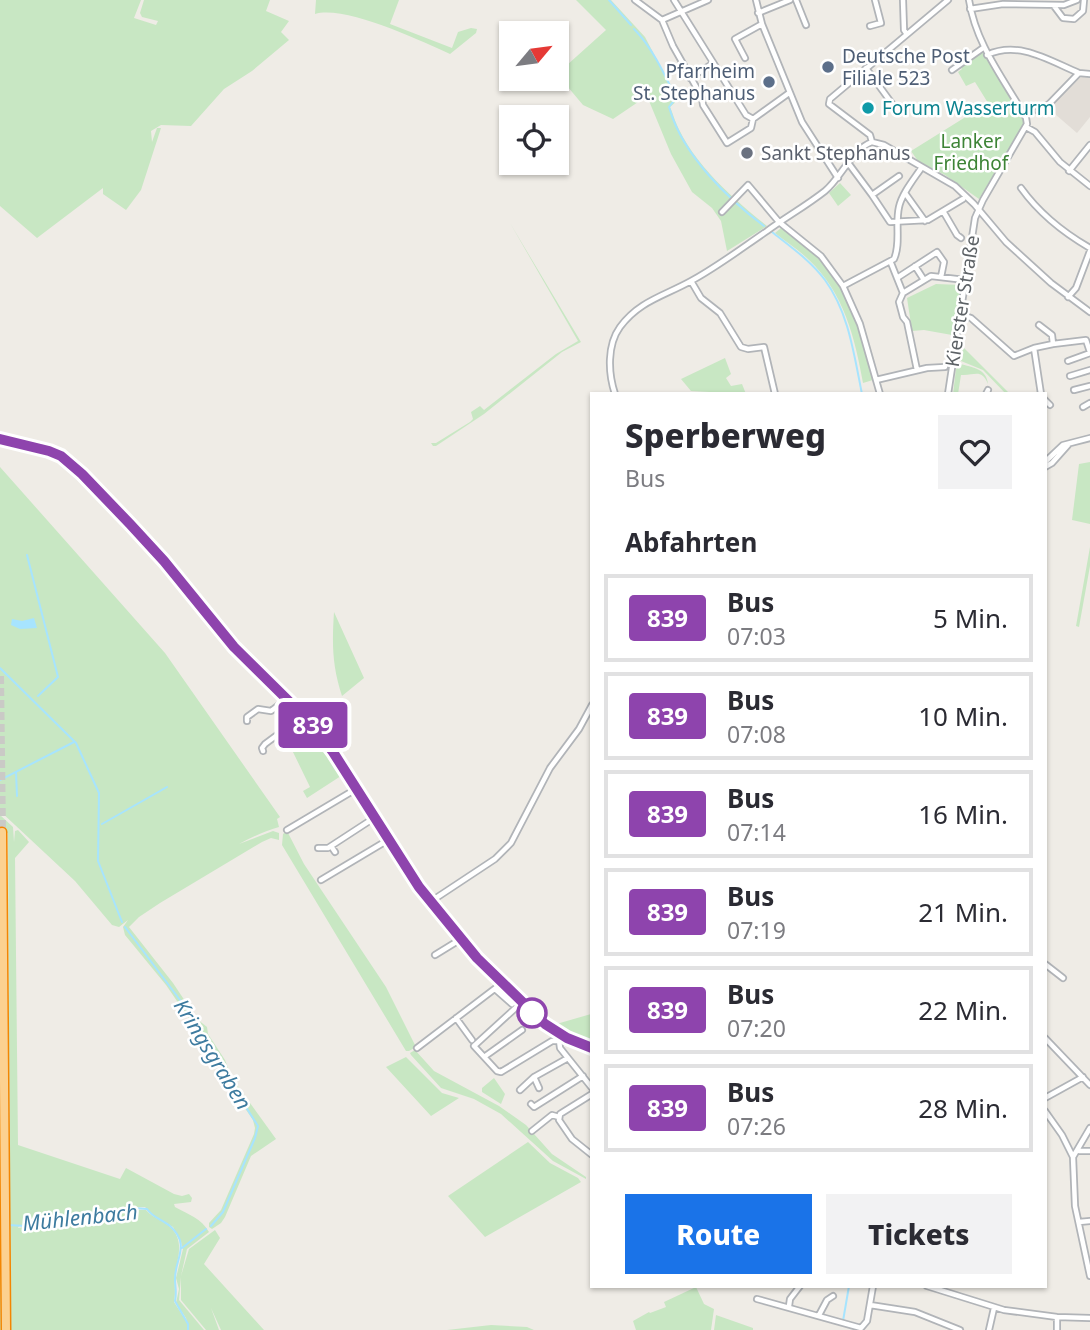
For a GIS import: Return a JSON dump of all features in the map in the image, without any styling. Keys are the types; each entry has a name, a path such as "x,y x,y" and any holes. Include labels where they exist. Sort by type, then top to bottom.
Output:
{"highway":[{"path":"2,832 6,1330"}],"street":[{"path":"635,0 662,20 699,92"},
{"path":"674,0 740,109 754,118"},
{"path":"662,20 708,0"},
{"path":"756,0 762,24 804,126 838,178"},
{"path":"758,13 793,0 806,25"},
{"path":"870,26 881,23 875,0"},
{"path":"903,0 906,33"},
{"path":"872,142 870,135 829,104 830,99 948,0"},
{"path":"969,0 975,30 983,48 1026,118 1026,127 1035,132 1051,154 1069,171 1090,186"},
{"path":"970,9 1003,5 1054,6 1077,0"},
{"path":"1054,6 1063,18 1074,19 1083,11 1084,0"},
{"path":"746,58 735,39 762,24"},
{"path":"952,69 983,48"},
{"path":"987,55 1006,49 1025,50 1079,73 1090,74"},
{"path":"690,78 712,64"},
{"path":"866,68 896,109 905,111"},
{"path":"1038,111 1049,104 1079,73"},
{"path":"702,98 727,143 751,128 754,118 789,93"},
{"name":"Kierster Straße","path":"948,392 978,209 1026,127"},
{"path":"615,392 610,359 618,329 632,312 646,301 691,281 825,191 861,149 872,142 880,143 955,186 1000,237 1068,297 1090,312"},
{"path":"1069,171 1090,145"},
{"path":"849,164 888,221 925,221 962,199"},
{"path":"843,286 891,262 897,252 899,208 905,193 922,167"},
{"path":"872,195 899,176"},
{"path":"722,212 748,185 779,222 821,256 843,286 860,324 879,392"},
{"path":"1021,188 1045,216 1090,249 1076,288 1068,297"},
{"path":"905,193 925,221"},
{"path":"943,211 961,238"},
{"path":"897,278 937,252 944,262 941,277"},
{"path":"891,262 903,293"},
{"path":"915,267 924,280"},
{"path":"917,370 907,322 902,317 899,302 903,293 931,276 965,280"},
{"path":"691,281 701,298 720,313 741,346 748,349 764,346 775,392"},
{"path":"960,314 971,318 1014,356 1034,348 1086,340 1090,353 1068,361"},
{"path":"1039,325 1052,335 1053,344"},
{"path":"1034,348 1041,392"},
{"path":"876,380 917,370 944,367"},
{"path":"1070,376 1090,370"},
{"path":"1074,390 1090,386"},
{"path":"1047,402 1050,405"},
{"path":"1083,407 1090,403"},
{"path":"1047,460 1057,450 1090,438"},
{"path":"0,439 49,451 70,463 150,546 234,647 304,715 327,743 430,902 501,984 545,1024 590,1047"},
{"path":"1047,466 1069,444"},
{"path":"247,721 247,717 257,709 271,711 287,699"},
{"path":"430,902 504,851 518,832 550,768 579,729 590,709"},
{"path":"263,751 265,744 304,715"},
{"path":"287,830 356,789"},
{"path":"318,848 331,846 374,818"},
{"path":"321,880 388,840"},
{"path":"331,846 335,852"},
{"path":"435,955 461,939"},
{"path":"1047,966 1063,978"},
{"path":"417,1048 501,984"},
{"path":"495,989 512,1004"},
{"path":"521,1003 474,1046 497,1071 501,1072 552,1041 559,1041"},
{"path":"456,1018 472,1040"},
{"path":"484,1057 522,1030"},
{"path":"562,1035 560,1048 590,1085"},
{"path":"1047,1040 1090,1085"},
{"path":"520,1090 534,1077 568,1058"},
{"path":"531,1104 534,1107 583,1076"},
{"path":"534,1077 539,1088"},
{"path":"1047,1097 1083,1077"},
{"path":"559,1117 590,1095"},
{"path":"1047,1114 1073,1157 1075,1206 1088,1248 1090,1276"},
{"path":"532,1131 552,1115 559,1117"},
{"path":"559,1117 566,1132 590,1153"},
{"path":"1073,1157 1090,1128"},
{"path":"1078,1151 1090,1151"},
{"path":"1079,1222 1090,1221"},
{"path":"789,1306 790,1299 798,1288"},
{"path":"757,1299 863,1327 873,1288"},
{"path":"933,1288 994,1308 1057,1317 1090,1318"},
{"path":"819,1315 822,1307 833,1296"},
{"path":"870,1305 915,1312 960,1330"},
{"path":"989,1330 994,1308"},
{"path":"1057,1317 1057,1330"}],"shaded area":[{"path":"1082,76 1090,76 1090,117 1077,133 1048,108"}],"green space":[{"path":"0,0 141,0 134,18 156,25 158,21 142,17 140,13 144,0 270,0 266,11 289,21 281,32 289,40 252,71 224,89 191,126 161,125 151,131 152,142 157,128 161,128 141,190 126,210 103,194 103,188 37,238 0,206"},
{"path":"316,0 399,0 390,24 452,48 458,32 477,29 476,33 450,54 363,19 328,13 315,14"},
{"path":"576,0 611,0 645,37 678,100 670,107 688,145 711,175 767,226 727,251 721,221 712,208 692,192 671,154 647,96 613,119 583,105 569,88 569,63 606,30"},
{"name":"Lanker Friedhof","path":"982,50 1022,116 1024,124 979,199 945,175 918,161 911,151 988,103 975,82 966,86 958,72 962,69 959,65"},
{"path":"840,183 851,195 838,206 829,193"},
{"path":"510,223 581,342 562,352 484,414 433,446 431,443 436,443 470,422 473,419 471,412 480,406 484,410 556,354 578,341"},
{"path":"781,228 820,258 840,285 854,315 873,380 863,383 852,333 831,287 809,260 775,233"},
{"path":"936,284 961,285 952,335 924,330 912,331 907,298"},
{"path":"959,343 1008,392 1004,392 983,370 961,361"},
{"path":"725,358 731,374 726,378 731,386 742,384 745,392 691,391 681,379"},
{"path":"960,364 974,368 985,375 988,384 980,374 961,375 958,392 953,392 956,369"},
{"path":"1090,462 1090,524 1072,520 1079,464"},
{"path":"0,467 165,653 280,817 277,819 279,827 239,844 273,831 279,833 279,840 271,838 262,842 160,903 129,927 197,1019 207,1027 208,1034 225,1060 232,1078 276,1139 251,1156 225,1217 212,1229 209,1223 221,1210 254,1134 253,1120 227,1082 216,1058 166,985 125,935 123,927 128,920 119,927 112,925 75,881 0,811"},
{"path":"1090,547 1090,566 1079,627 1076,626"},
{"path":"334,612 364,678 342,696 334,654"},
{"path":"317,734 344,774 307,798 303,791 310,787 292,750"},
{"path":"0,815 13,827 14,842 15,831 18,830 29,842 15,858 18,1145 120,1179 126,1168 174,1194 189,1194 191,1202 174,1204 175,1207 198,1220 209,1232 187,1249 181,1276 189,1249 215,1230 220,1238 204,1264 264,1330 221,1330 211,1308 219,1330 206,1330 181,1300 181,1277 179,1300 204,1330 189,1330 188,1325 187,1330 0,1330 0,1225 10,1227 10,1208 8,833 0,831","holes":["145,1207 173,1227 181,1242 183,1249 176,1278 179,1289 176,1303 187,1323 174,1302 175,1274 179,1248 177,1237 169,1226 151,1215 146,1210 127,1210 18,1228 19,1226"]},
{"path":"287,831 304,864 386,987 416,1047 406,1051 282,845 283,834"},
{"path":"590,1014 590,1042 588,1043 553,1025"},
{"path":"415,1050 434,1071 499,1106 526,1125 552,1154 586,1179 553,1161 501,1114 474,1099 441,1088 411,1055"},
{"path":"406,1057 442,1093 459,1098 431,1116 386,1067"},
{"path":"494,1078 505,1094 501,1104 482,1092 482,1088"},
{"path":"528,1142 550,1163 581,1182 485,1237 448,1196"},
{"path":"696,1288 704,1304 714,1309 711,1330 636,1330 633,1321 666,1307 664,1302"},
{"path":"716,1315 753,1328 753,1330 714,1330"},
{"path":"491,1325 527,1327 534,1330 447,1330"}],"water":[{"path":"34,618 37,628 20,629 11,625 12,619 22,621"}],"waterway":[{"path":"609,0 631,25"},
{"path":"634,29 663,71 676,98 669,107 685,143 708,175 764,226"},
{"path":"772,232 813,267 833,293 850,335 862,392"},
{"path":"27,555 58,677 38,696"},
{"name":"Kringsgraben","path":"0,668 76,743 99,793 98,861 122,922"},
{"path":"0,780 74,742"},
{"path":"16,772 17,796"},
{"path":"102,824 167,787"},
{"name":"Kringsgraben","path":"125,927 186,1008 219,1058 230,1082 258,1126 223,1212 211,1226"},
{"name":"Mühlenbach","path":"8,1225 25,1226 134,1208 147,1209 170,1226 180,1239 175,1301 188,1324 188,1330"},
{"name":"Kringsgraben","path":"182,1248 206,1229"},
{"path":"843,1321 849,1288"}],"tunnel":[{"path":"0,676 2,832"}],"bus line":[{"name":"839","path":"0,439 61,456 82,474 164,561 234,647 313,725 419,887 477,958 537,1018 557,1033 590,1047"}],"place":[{"name":"Deutsche Post Filiale 523","path":"828,67"},
{"name":"Pfarrheim St. Stephanus","path":"769,82"},
{"name":"Forum Wasserturm","path":"868,108"},
{"name":"Sankt Stephanus","path":"747,153"}]}
